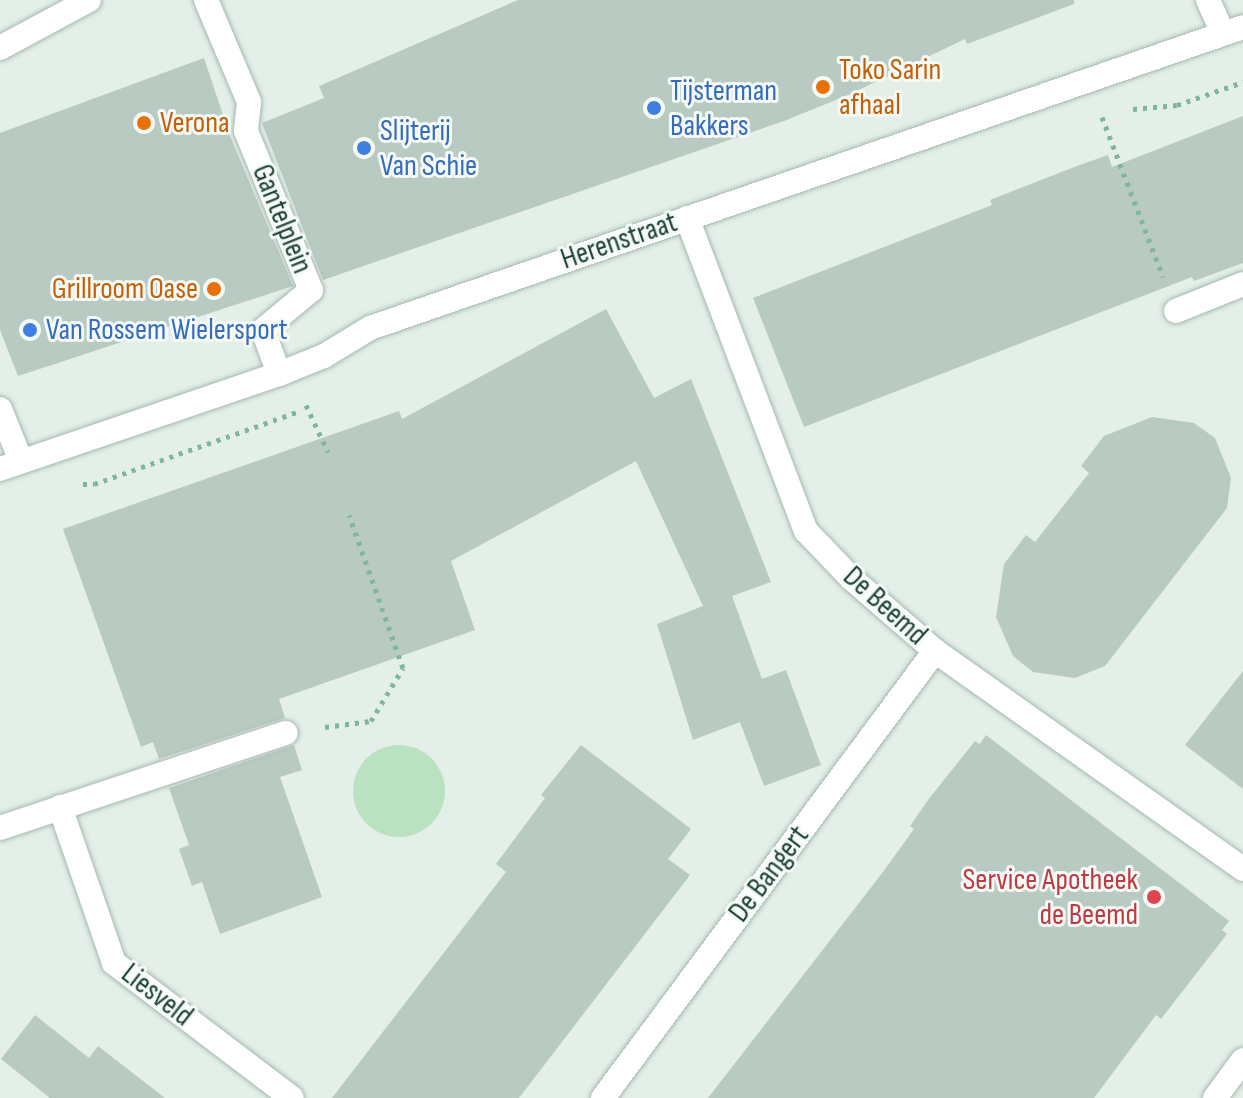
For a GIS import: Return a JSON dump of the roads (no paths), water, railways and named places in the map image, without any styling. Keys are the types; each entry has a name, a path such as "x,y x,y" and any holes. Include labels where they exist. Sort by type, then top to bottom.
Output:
{"street":[{"path":"0,48 89,0"},
{"name":"Gantelplein","path":"206,0 249,102 246,131 311,290 263,330 279,374"},
{"path":"1208,0 1233,30"},
{"name":"Herenstraat","path":"11,465 279,374 324,356 370,328 1233,30"},
{"name":"De Beemd","path":"687,218 806,531 852,579 935,651 1243,869"},
{"path":"1176,311 1243,284"},
{"path":"0,409 11,465"},
{"name":"De Bangert","path":"603,1098 935,651"},
{"path":"0,828 286,733"},
{"name":"Liesveld","path":"60,807 114,963 292,1098"},
{"path":"1215,1098 1243,1060"}],"place":[{"name":"Toko Sarin afhaal","path":"823,87"},
{"name":"Tijsterman Bakkers","path":"654,108"},
{"name":"Verona","path":"144,123"},
{"name":"Slijterij Van Schie","path":"364,148"},
{"name":"Grillroom Oase","path":"214,289"},
{"name":"Van Rossem Wielersport","path":"30,330"},
{"name":"Service Apotheek de Beemd","path":"1154,897"}]}
